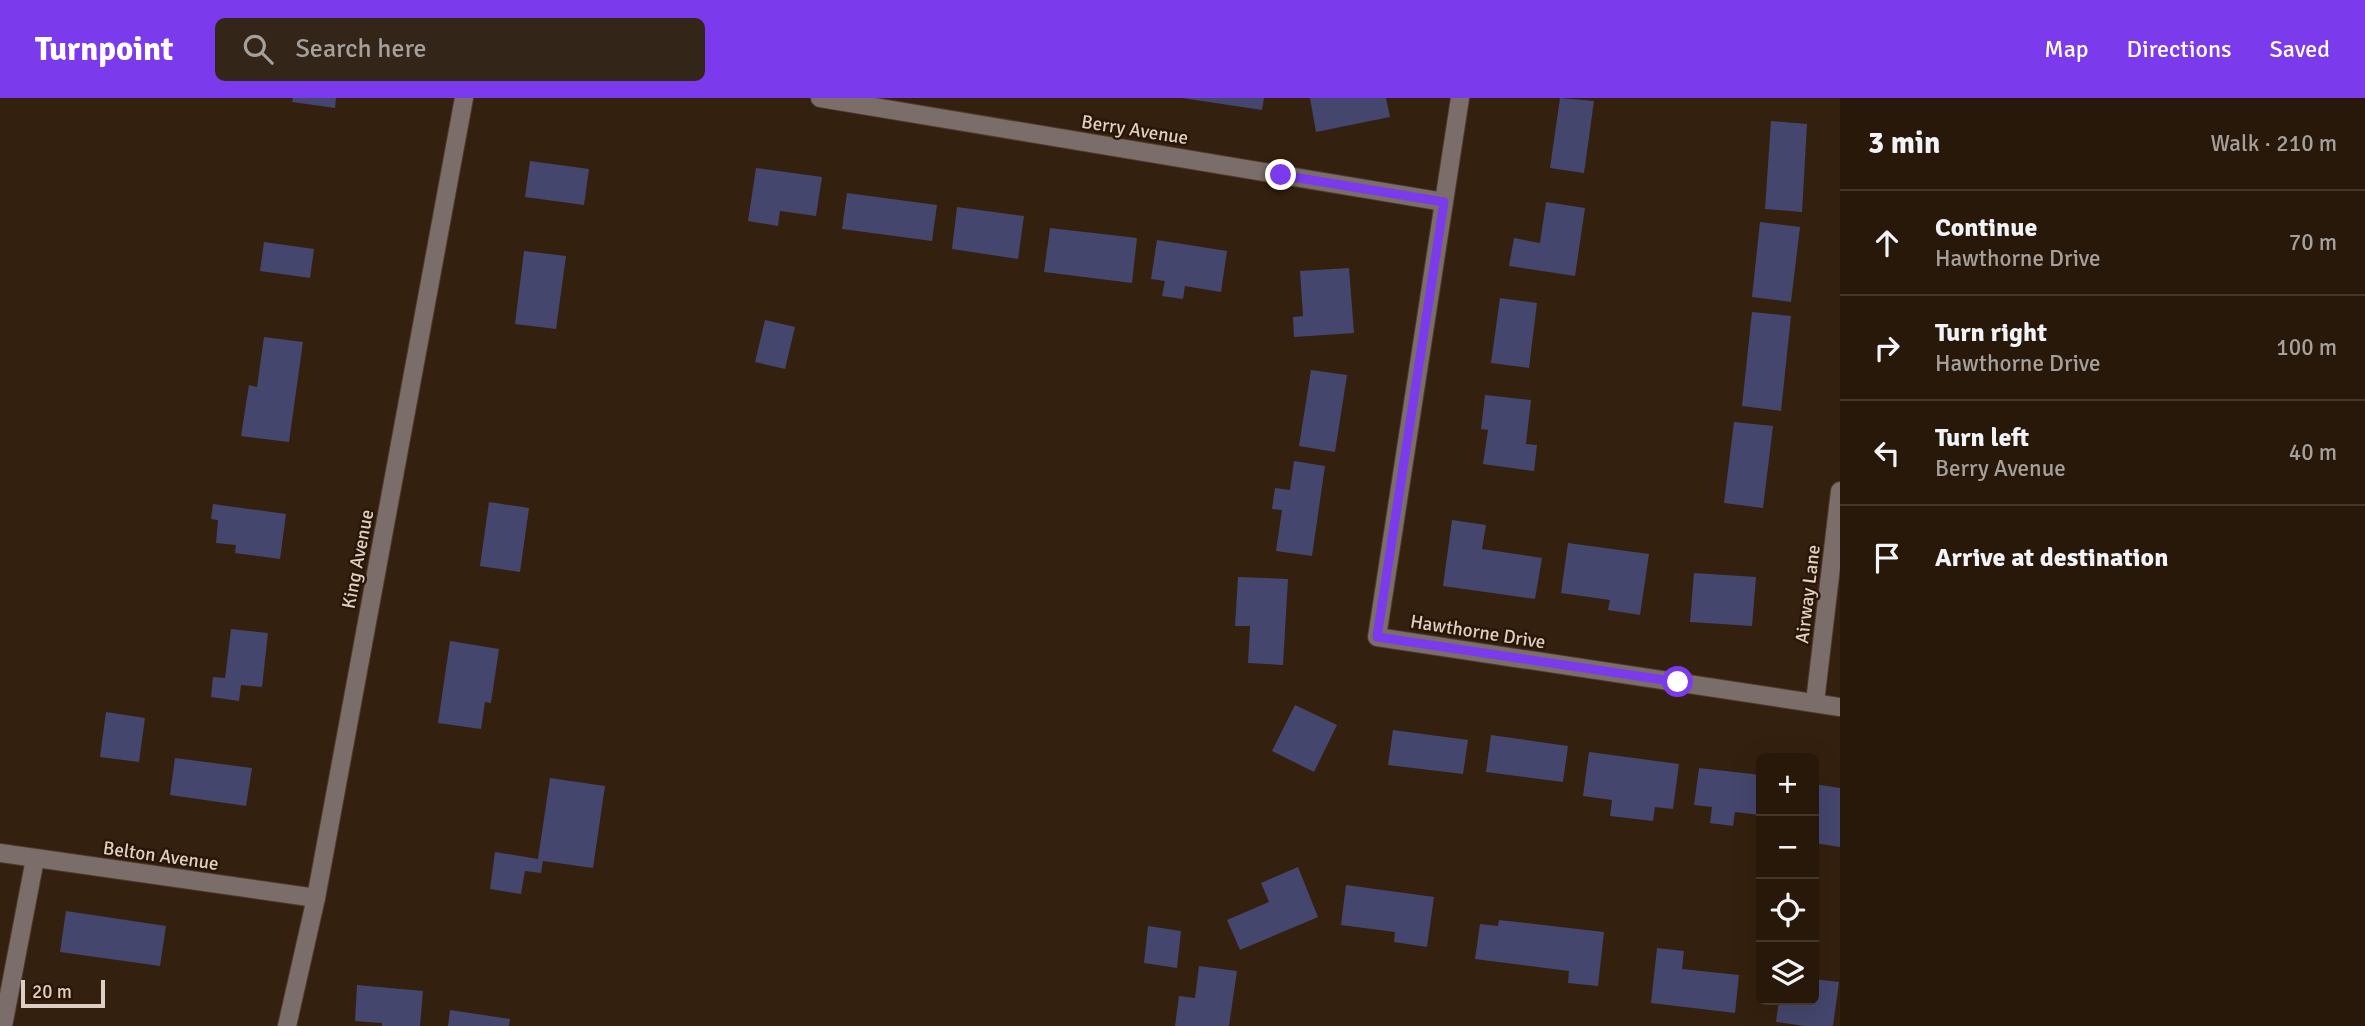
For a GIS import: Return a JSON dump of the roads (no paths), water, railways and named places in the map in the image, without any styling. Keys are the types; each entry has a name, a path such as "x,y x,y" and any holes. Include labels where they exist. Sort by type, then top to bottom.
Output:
{"street":[{"name":"King Avenue","path":"287,1026 316,898 464,98"},
{"name":"Berry Avenue","path":"820,98 1444,202"},
{"path":"1444,202 1460,98"},
{"name":"Hawthorne Drive","path":"1444,202 1377,637 1815,702 1840,708"},
{"name":"Airway Lane","path":"1815,702 1840,491"},
{"name":"Belton Avenue","path":"0,853 316,898"},
{"path":"3,1026 35,859"}]}
